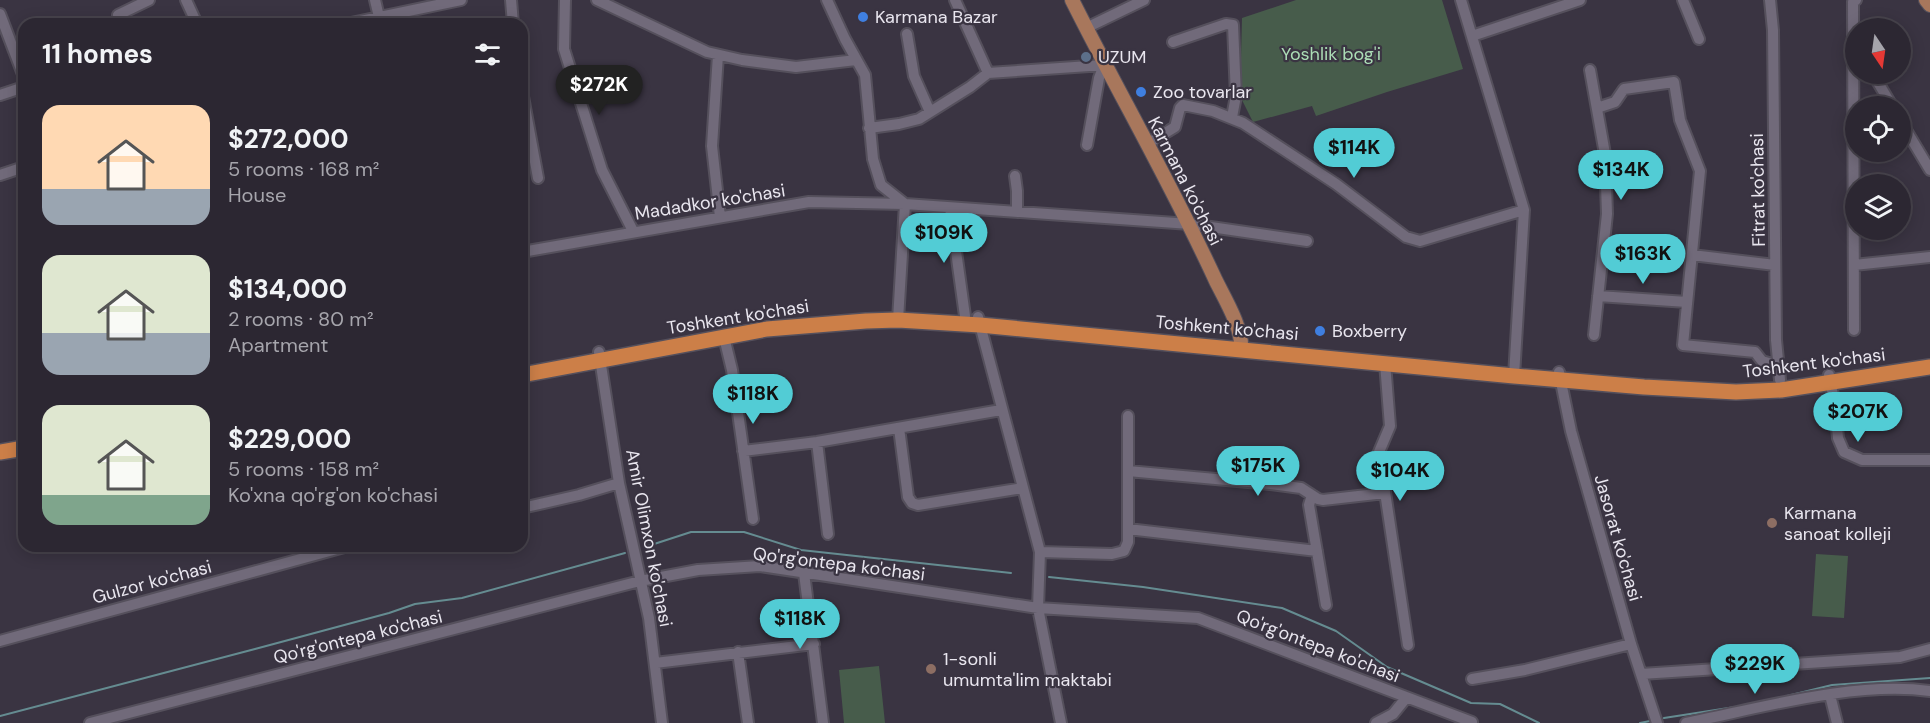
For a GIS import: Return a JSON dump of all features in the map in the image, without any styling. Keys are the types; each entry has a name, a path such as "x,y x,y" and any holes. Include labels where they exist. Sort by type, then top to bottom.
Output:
{"highway":[{"name":"Toshkent ko'chasi","path":"528,374 600,356 766,322 834,315 974,319 1559,376 1644,387 1736,392 1781,390 1930,359"},
{"name":"Toshkent ko'chasi","path":"528,365 767,329 899,316"},
{"name":"Toshkent ko'chasi","path":"1241,345 1386,363 1515,372"},
{"name":"Toshkent ko'chasi","path":"1559,376 1740,383 1779,373 1829,379 1930,368"},
{"path":"0,452 18,449"},
{"path":"0,460 18,458"}],"main road":[{"name":"Karmana ko'chasi","path":"1072,0 1104,65 1190,224 1233,317 1241,345"},
{"path":"1926,0 1930,5"}],"street":[{"path":"118,15 149,0"},
{"path":"186,0 194,18"},
{"path":"375,0 381,18"},
{"path":"385,18 461,0"},
{"path":"511,0 512,18"},
{"path":"565,0 564,49 602,170 633,231"},
{"path":"597,0 707,52 718,55 796,67 856,60"},
{"path":"827,0 865,75 868,128 873,159 881,185 905,204 899,316"},
{"path":"955,0 988,73"},
{"path":"1086,28 1144,0"},
{"path":"1461,0 1524,210 1515,372"},
{"path":"1472,36 1580,0"},
{"path":"1683,0 1699,39"},
{"name":"Fitrat ko'chasi","path":"1770,0 1773,30 1775,265 1779,373"},
{"path":"1854,18 1853,2 1856,0"},
{"path":"0,14 18,61"},
{"path":"1173,42 1226,24 1233,25 1236,96 1232,117"},
{"path":"907,34 914,76 930,112"},
{"path":"718,55 712,146 720,217"},
{"path":"868,128 919,119 988,73 1104,65 1099,78 1087,145"},
{"path":"1590,70 1605,154 1607,214 1594,334"},
{"path":"1597,108 1615,102 1624,89 1674,82 1680,120 1700,171 1683,345 1755,352 1762,361 1779,373"},
{"path":"1854,330 1855,84"},
{"path":"0,94 18,89"},
{"path":"1147,144 1175,127 1183,105 1232,117 1336,184 1406,237 1420,241 1524,210"},
{"path":"528,133 538,178"},
{"path":"1911,138 1930,170"},
{"path":"0,175 18,169"},
{"path":"1015,176 1017,212"},
{"name":"Madadkor ko'chasi","path":"528,251 809,202 905,204 1190,224 1307,241"},
{"path":"950,208 974,319 1040,552 1038,608 1061,723"},
{"path":"1692,255 1775,265"},
{"path":"1854,265 1930,257"},
{"path":"1598,296 1688,302"},
{"path":"724,337 732,370 753,519"},
{"name":"Amir Olimxon ko'chasi","path":"600,356 619,483 649,618 662,723"},
{"path":"1386,363 1390,426 1379,452 1408,645"},
{"name":"Jasorat ko'chasi","path":"1559,376 1571,431 1631,644 1657,723"},
{"path":"1829,379 1835,405 1838,438 1844,452 1862,460 1930,460"},
{"path":"743,451 817,442 1001,410"},
{"path":"1040,552 1112,554 1124,551 1128,542 1128,416"},
{"path":"899,428 908,497 912,503 918,505 1023,488"},
{"path":"817,442 828,534"},
{"path":"1128,471 1270,484 1301,489 1323,500 1384,494"},
{"path":"528,507 619,483"},
{"path":"1312,495 1309,505 1326,605"},
{"path":"1128,529 1317,551"},
{"name":"Gulzor ko'chasi","path":"0,641 326,552"},
{"name":"Qo'rg'ontepa ko'chasi","path":"90,723 640,581 698,570 760,566 1038,608 1198,618 1472,722"},
{"path":"804,573 823,723"},
{"path":"655,663 814,644"},
{"path":"1472,679 1525,670 1631,644"},
{"path":"1641,674 1900,657 1930,649"},
{"path":"738,652 748,723"},
{"path":"1686,723 1830,695 1906,688 1930,691"},
{"path":"1830,695 1837,723"},
{"name":"Qo'rg'ontepa ko'chasi","path":"1376,723 1393,714 1406,698"}],"green space":[{"name":"Yoshlik bog'i","path":"1296,0 1442,0 1463,69 1316,116 1312,106 1253,122 1240,96 1242,18"},
{"path":"1816,554 1848,556 1844,618 1812,616"},
{"path":"879,666 885,723 844,723 839,670"}],"waterway":[{"path":"648,546 691,532 744,532 801,550 1011,573"},
{"path":"0,716 389,613 415,604 462,598 625,553"},
{"path":"1049,577 1143,587 1282,608 1336,631 1387,667 1471,703 1500,704 1539,723"},
{"path":"1787,696 1832,685 1930,678"},
{"path":"1664,718 1735,707"},
{"path":"1640,723 1650,721"}],"place":[{"name":"Karmana Bazar","path":"863,17"},
{"name":"UZUM","path":"1086,57"},
{"name":"Zoo tovarlar","path":"1141,92"},
{"name":"Boxberry","path":"1320,331"},
{"name":"Karmana sanoat kolleji","path":"1772,523"},
{"name":"1-sonli umumta'lim maktabi","path":"931,669"}]}
